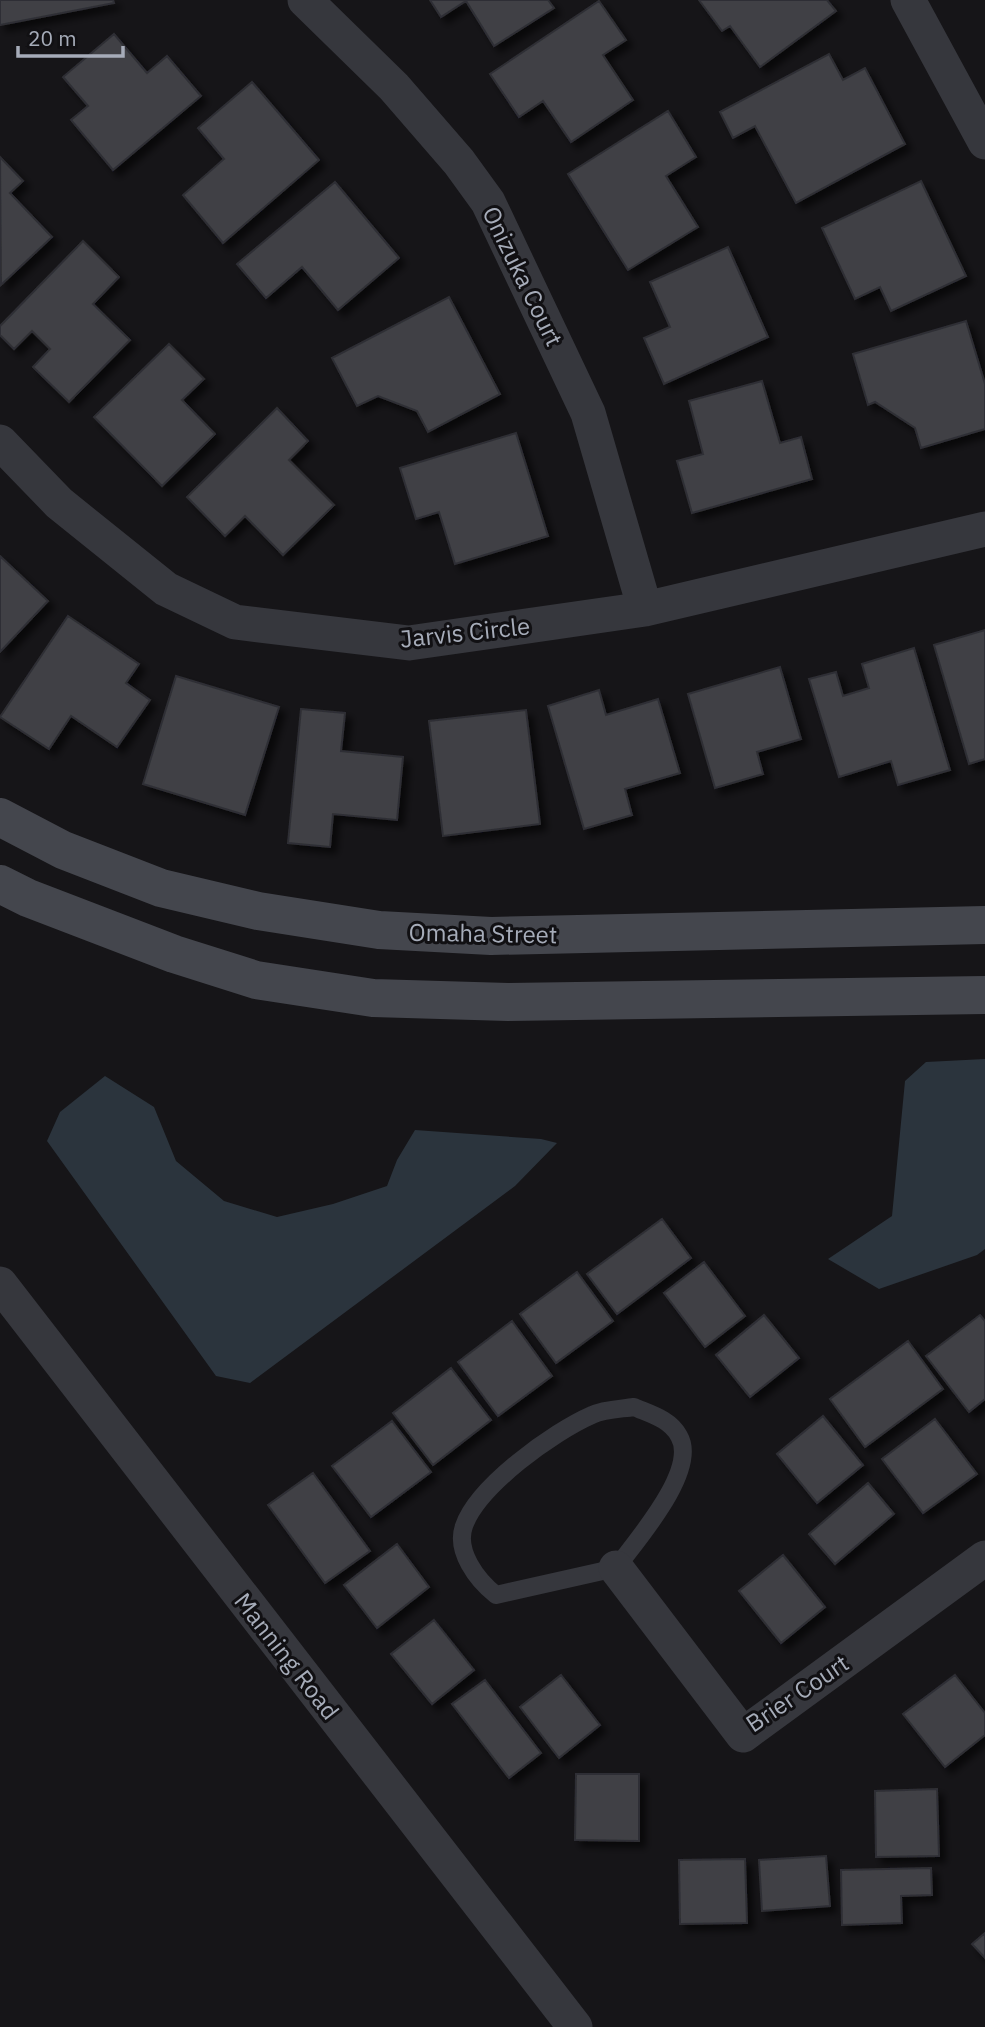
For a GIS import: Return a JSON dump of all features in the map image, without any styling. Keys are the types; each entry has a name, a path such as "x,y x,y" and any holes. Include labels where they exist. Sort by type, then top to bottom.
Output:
{"main road":[{"name":"Omaha Street","path":"0,817 63,850 161,888 258,911 379,930 491,936 985,925"},
{"path":"0,884 28,898 174,954 256,980 373,998 508,1002 985,995"}],"street":[{"name":"Onizuka Court","path":"304,0 394,88 459,162 488,202 588,413 645,609"},
{"path":"908,0 985,142"},
{"name":"Jarvis Circle","path":"0,442 58,503 166,589 235,622 409,643 645,609 985,530"},
{"name":"Manning Road","path":"0,1284 575,2027"},
{"name":"Brier Court","path":"616,1568 743,1735 985,1558"}],"lane":[{"path":"634,1407 664,1419 680,1436 683,1456 677,1480 616,1568 496,1595 482,1584 464,1554 463,1527 482,1495 534,1450 594,1414 634,1407"}],"shaded area":[{"path":"985,1059 985,1249 977,1255 879,1289 828,1259 892,1216 905,1081 926,1062"},
{"path":"105,1076 154,1107 176,1161 224,1201 277,1217 333,1204 387,1186 397,1160 415,1130 541,1139 557,1143 515,1186 250,1383 216,1376 47,1141 60,1112"}],"building":[{"path":"0,0 113,0 114,3 0,25"},
{"path":"430,0 548,0 554,8 494,46 466,1 441,17"},
{"path":"699,0 827,0 836,11 760,67 730,26 722,31"},
{"path":"599,1 626,40 603,55 633,100 571,142 543,101 519,117 490,74"},
{"path":"114,34 147,73 167,56 201,96 113,170 71,120 88,106 63,77"},
{"path":"829,54 843,80 865,68 905,144 796,203 755,126 733,138 720,112"},
{"path":"252,82 319,160 223,243 183,195 224,159 198,128"},
{"path":"668,111 696,157 666,176 698,227 628,270 568,174"},
{"path":"0,157 23,181 10,193 52,237 1,285"},
{"path":"921,181 966,276 891,311 880,287 855,299 822,228"},
{"path":"335,182 399,258 338,310 302,267 266,298 237,264"},
{"path":"83,241 119,277 93,304 130,340 69,402 33,367 50,349 32,331 14,349 0,335 0,326"},
{"path":"728,247 768,337 664,384 644,338 670,327 650,282"},
{"path":"449,297 500,394 428,432 417,411 378,396 357,406 332,358"},
{"path":"966,321 985,384 985,429 921,448 915,428 875,402 868,405 853,354"},
{"path":"169,344 204,379 182,400 215,434 162,486 94,417"},
{"path":"762,381 780,443 801,437 812,479 692,513 677,461 703,454 689,401"},
{"path":"277,408 308,441 289,460 334,505 283,555 245,516 225,536 187,497"},
{"path":"516,433 548,536 455,564 439,512 416,519 400,468"},
{"path":"0,556 48,601 0,652"},
{"path":"68,616 139,664 126,683 150,700 117,747 71,716 49,749 0,717"},
{"path":"985,630 985,759 969,764 934,645"},
{"path":"914,648 950,770 898,785 891,761 839,777 809,679 836,672 843,696 869,688 862,664"},
{"path":"780,667 801,739 757,752 763,774 715,788 688,694"},
{"path":"176,676 279,707 245,815 143,784"},
{"path":"599,690 606,715 658,699 680,773 625,789 632,815 584,829 548,706"},
{"path":"301,709 345,713 341,751 403,757 397,820 333,814 330,847 288,843"},
{"path":"526,710 540,824 443,836 429,721"},
{"path":"662,1219 691,1258 617,1314 587,1274"},
{"path":"704,1262 745,1316 705,1347 664,1293"},
{"path":"577,1272 613,1321 556,1363 520,1314"},
{"path":"764,1315 799,1358 750,1397 716,1355"},
{"path":"980,1315 985,1321 985,1399 969,1412 926,1356"},
{"path":"512,1321 552,1376 498,1416 458,1362"},
{"path":"908,1341 943,1389 865,1447 830,1399"},
{"path":"451,1368 491,1420 433,1465 393,1413"},
{"path":"823,1416 863,1465 817,1503 777,1454"},
{"path":"935,1419 977,1474 923,1513 882,1459"},
{"path":"392,1421 431,1472 371,1517 332,1466"},
{"path":"313,1473 370,1551 325,1583 268,1505"},
{"path":"868,1483 894,1514 835,1564 809,1534"},
{"path":"397,1544 429,1587 377,1628 344,1585"},
{"path":"783,1555 825,1607 781,1643 739,1591"},
{"path":"434,1620 474,1670 432,1704 391,1654"},
{"path":"561,1675 600,1725 559,1758 520,1707"},
{"path":"955,1675 985,1713 985,1735 945,1767 903,1714"},
{"path":"485,1680 541,1753 509,1778 452,1704"},
{"path":"576,1774 639,1774 639,1841 575,1840"},
{"path":"937,1789 939,1856 876,1857 875,1791"},
{"path":"826,1856 830,1906 762,1911 759,1860"},
{"path":"745,1859 747,1923 680,1924 679,1860"},
{"path":"931,1868 932,1895 901,1896 902,1923 842,1925 841,1870"},
{"path":"985,1933 985,1958 972,1944"}]}
